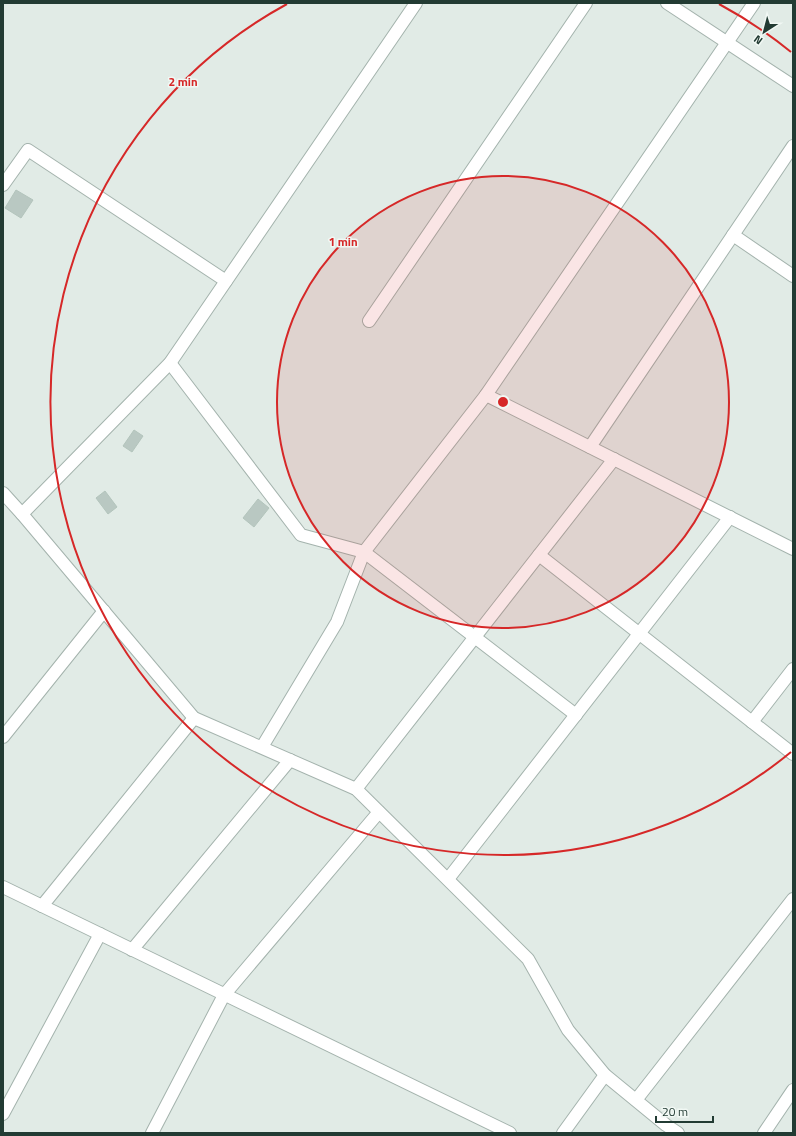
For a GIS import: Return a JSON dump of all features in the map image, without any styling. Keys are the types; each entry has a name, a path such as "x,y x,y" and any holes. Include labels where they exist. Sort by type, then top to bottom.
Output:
{"street":[{"path":"22,514 170,362 416,3"},
{"path":"369,321 586,3"},
{"path":"667,3 793,86"},
{"path":"262,747 337,622 364,552 486,395 754,3"},
{"path":"590,447 793,146"},
{"path":"3,185 28,150 226,281"},
{"path":"733,235 793,276"},
{"path":"170,362 301,536 364,552 576,715"},
{"path":"486,395 793,549"},
{"path":"356,789 614,459"},
{"path":"4,498 22,514 194,718 356,789 528,959 568,1030 605,1075 636,1100 663,1129 678,1133"},
{"path":"448,879 730,517"},
{"path":"539,555 793,754"},
{"path":"3,737 104,611"},
{"path":"752,722 793,669"},
{"path":"42,906 194,718"},
{"path":"132,950 290,760"},
{"path":"152,1133 224,995 379,812"},
{"path":"3,887 510,1133"},
{"path":"636,1100 793,899"},
{"path":"3,1114 100,934"},
{"path":"563,1133 605,1075"},
{"path":"764,1133 793,1090"}],"building":[{"path":"16,190 33,200 21,218 5,208"},
{"path":"134,430 143,436 132,452 123,446"},
{"path":"105,491 117,507 108,514 96,498"},
{"path":"258,499 269,508 254,527 243,518"}]}
